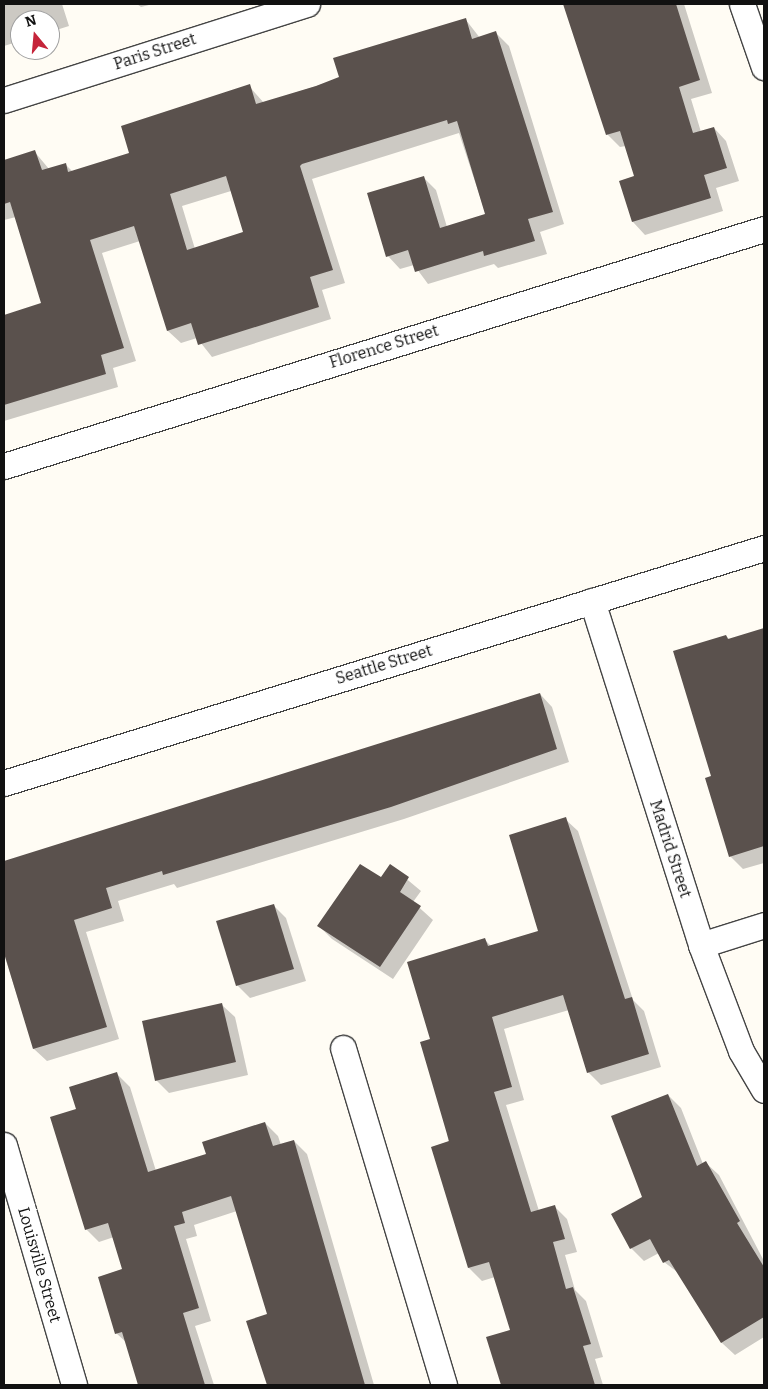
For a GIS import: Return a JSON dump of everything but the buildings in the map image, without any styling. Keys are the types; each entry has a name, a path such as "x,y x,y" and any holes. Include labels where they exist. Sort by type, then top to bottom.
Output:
{"street":[{"name":"Paris Street","path":"4,100 307,4"},
{"path":"742,4 764,67"},
{"name":"Florence Street","path":"4,466 764,229"},
{"name":"Seattle Street","path":"4,783 764,548"},
{"name":"Madrid Street","path":"592,601 701,945 741,1051 764,1090"},
{"path":"701,945 764,925"},
{"path":"343,1048 444,1385"},
{"name":"Louisville Street","path":"4,1145 74,1385"}]}
